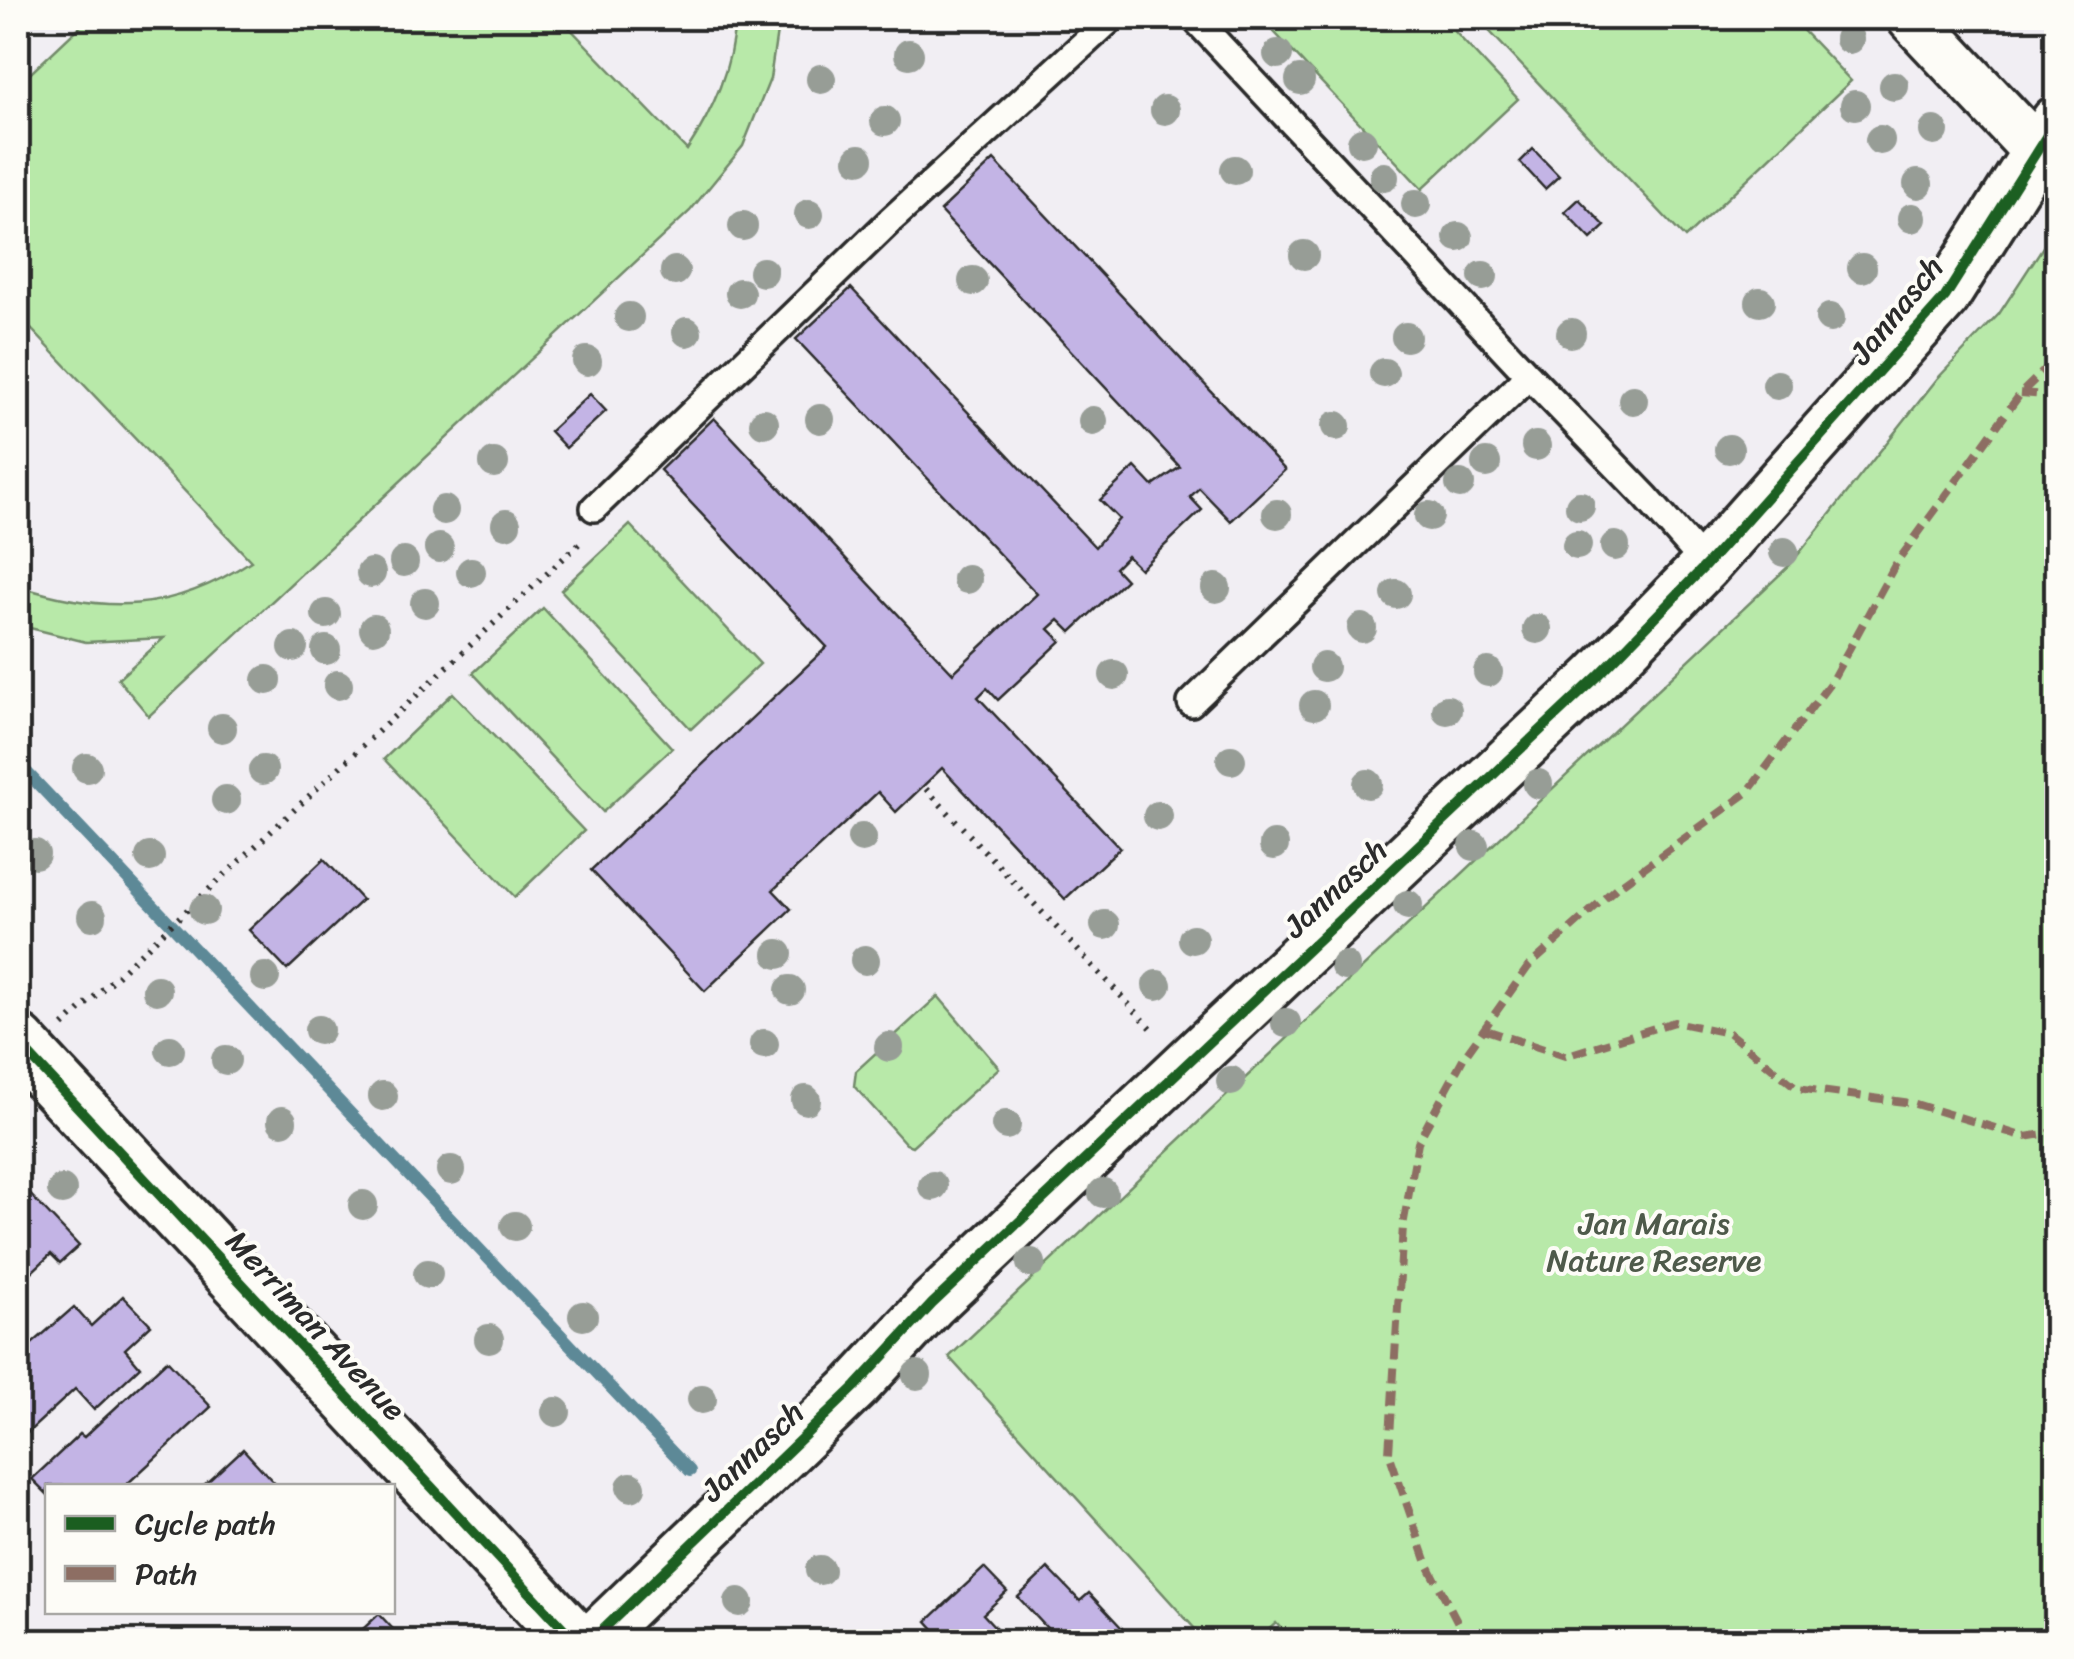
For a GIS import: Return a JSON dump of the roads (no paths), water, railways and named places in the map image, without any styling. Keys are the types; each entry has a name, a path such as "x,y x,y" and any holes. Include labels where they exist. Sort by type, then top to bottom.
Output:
{"street":[{"path":"1912,18 2047,136"},
{"name":"Jannasch","path":"590,1642 856,1386 932,1304 1598,676 1706,565 1944,297 2047,136"},
{"name":"Merriman Avenue","path":"34,1040 576,1642"}],"lane":[{"path":"594,508 892,220 1112,18"},
{"path":"1194,18 1706,565"},
{"path":"1190,703 1528,376"}],"waterway":[{"path":"18,763 690,1471"}],"park label":[{"name":"Jan Marais Nature Reserve","path":"1654,1242"}]}
